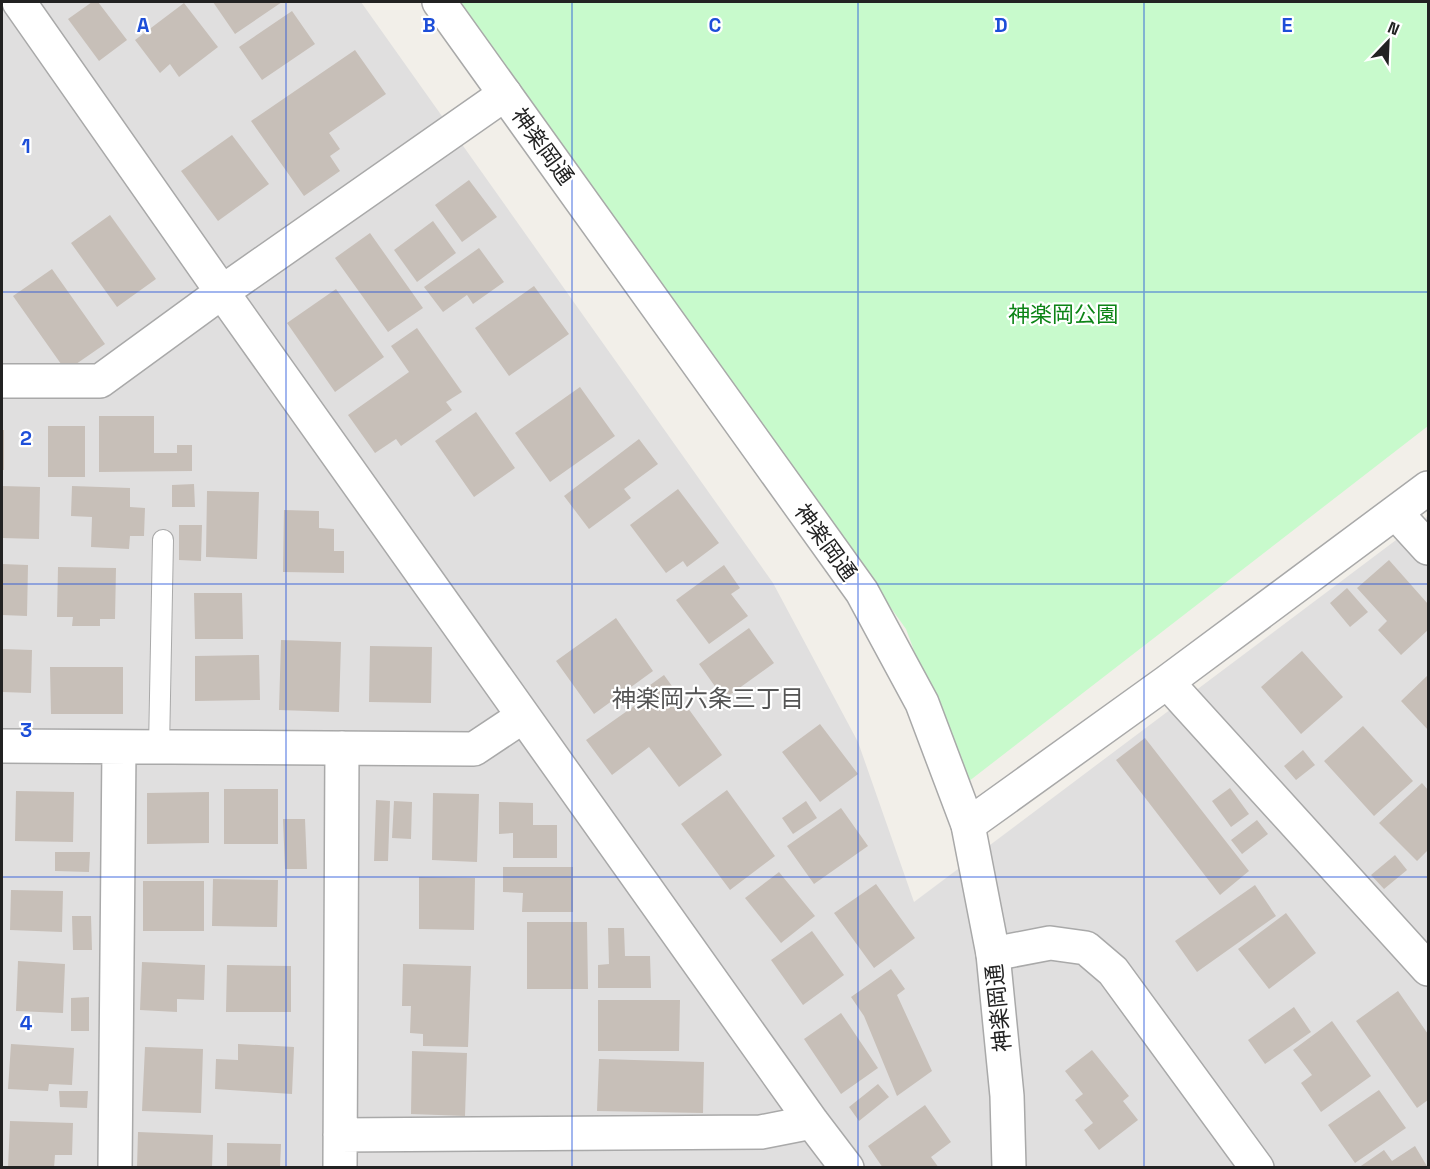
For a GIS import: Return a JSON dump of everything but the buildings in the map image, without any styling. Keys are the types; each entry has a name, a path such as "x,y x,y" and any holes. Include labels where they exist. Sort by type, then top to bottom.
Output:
{"street":[{"path":"19,2 522,717 812,1122 847,1167"},
{"name":"神楽岡通","path":"439,2 862,592 922,703 968,825 993,954 1007,1096 1008,1167"},
{"path":"2,381 100,381 222,292 505,94"},
{"path":"968,825 1167,682 1428,488"},
{"path":"1396,513 1428,548"},
{"path":"1167,682 1428,969"},
{"path":"2,746 474,749 522,717"},
{"path":"116,1167 119,748"},
{"path":"340,1167 342,748"},
{"path":"993,954 1050,943 1086,948 1113,971 1257,1167"},
{"path":"340,1135 761,1132 812,1122"}],"lane":[{"path":"159,748 164,540"}],"shaded area":[{"path":"2,2 361,2 773,583 858,742 914,902 1428,516 1428,1167 2,1168"}],"green space":[{"name":"神楽岡公園","path":"457,2 1428,2 1428,426 964,785 906,629"}],"district":[{"name":"神楽岡六条三丁目","path":"708,699"}]}
